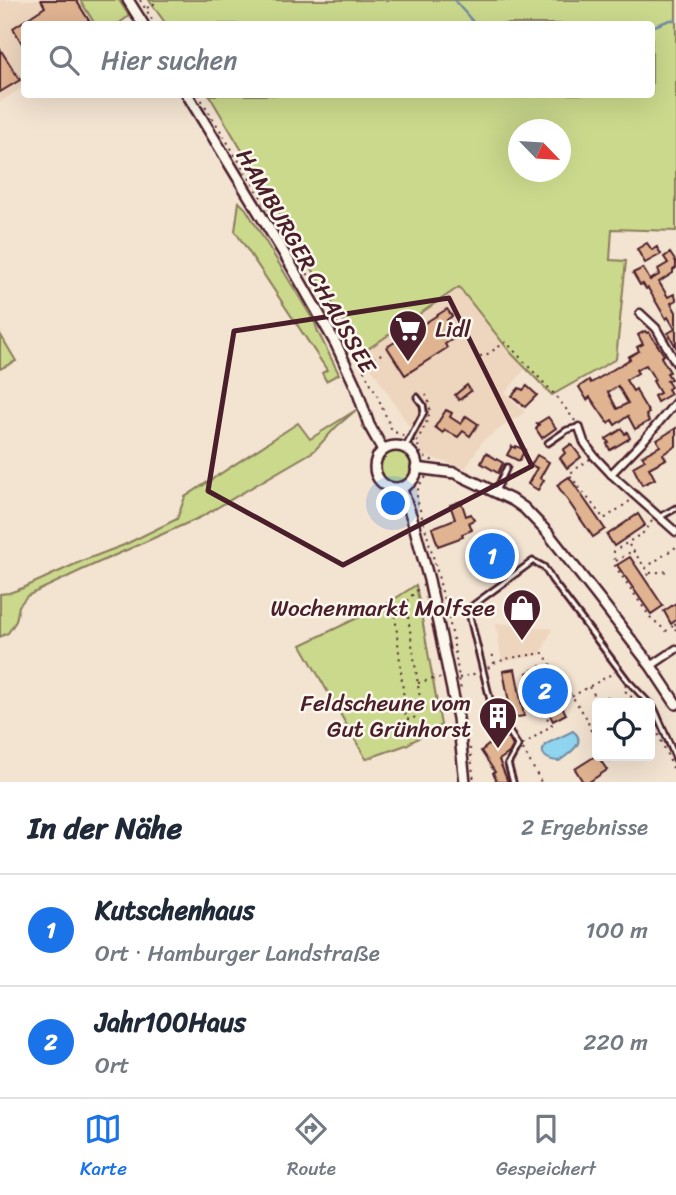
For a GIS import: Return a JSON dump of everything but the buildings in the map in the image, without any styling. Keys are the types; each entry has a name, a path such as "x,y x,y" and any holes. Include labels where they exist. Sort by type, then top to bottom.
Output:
{"main road":[{"path":"128,0 142,21"},
{"name":"HAMBURGER CHAUSSEE","path":"189,98 336,344 356,387 369,425 383,450"},
{"path":"422,468 412,480 401,487 387,486 377,476 375,462 383,450 408,444 422,468 456,474 514,501 533,516 651,666 676,704"},
{"path":"401,487 429,580 458,718 465,782"}],"street":[{"path":"640,313 656,328 676,363"},
{"path":"611,474 676,402"},
{"path":"579,426 584,442 594,456 676,532"},
{"path":"651,666 676,649"}],"lane":[{"path":"408,444 424,412 417,397"},
{"path":"548,443 579,426"},
{"path":"495,492 507,467"},
{"path":"659,516 676,508"},
{"path":"513,782 508,764 518,746 507,728 497,728 468,609 533,561 544,567 619,670 644,698"},
{"path":"655,710 676,759"}],"path":[{"path":"140,0 153,21"},
{"path":"145,8 161,0"},
{"path":"200,98 335,319 376,393 391,428 408,444 417,443 422,456 427,460 444,464"},
{"path":"480,356 506,342 557,397 579,426"},
{"path":"360,365 385,352"},
{"path":"594,456 569,474 604,519 635,495"},
{"path":"422,468 426,477 417,491 417,499 452,633 461,690"},
{"path":"659,516 643,533 614,551 614,562 650,617 666,631 674,625 676,630"},
{"path":"628,543 649,573 648,579"},
{"path":"645,568 676,547"},
{"path":"614,562 633,551"},
{"path":"496,561 508,579"},
{"path":"649,573 670,571"},
{"path":"429,580 415,591 395,614 406,719 411,720 431,705 454,702"},
{"path":"406,602 422,712"},
{"path":"494,663 541,652 573,696 592,733"},
{"path":"558,699 573,696 619,670"},
{"path":"418,683 449,678"},
{"path":"628,681 624,690 633,698"},
{"path":"589,687 600,703 611,694"},
{"path":"541,782 521,746 552,725 541,709 545,706"},
{"path":"655,727 676,775 674,782"},
{"path":"469,740 474,782"}],"highlighted area":[{"path":"449,298 532,466 343,565 208,491 234,331"}],"shaded area":[{"path":"0,0 80,0 93,21 21,21 21,88 0,102"},
{"path":"459,287 526,368 505,393 525,412 483,440 466,468 422,455 419,442 362,353"},
{"name":"Wochenmarkt Molfsee","path":"496,623 552,629 540,655 502,662"}],"green space":[{"path":"80,0 119,0 129,16 122,21 93,21"},
{"path":"149,0 676,0 676,231 612,229 610,260 626,261 616,359 552,395 511,353 459,287 362,353 211,98 655,98 655,21 164,21"},
{"path":"239,202 246,209 315,323 339,374 326,381 322,373 327,370 235,231"},
{"path":"0,334 16,361 0,369"},
{"path":"356,410 314,451 201,517 27,596 19,606 16,621 8,633 0,637 0,594 23,588 177,519 185,497 298,423 310,439"},
{"path":"395,451 406,456 411,467 406,478 395,483 384,478 379,467 384,456"},
{"path":"416,585 441,725 406,745 366,759 301,645 387,604"}],"water":[{"path":"573,731 579,739 572,751 559,761 545,757 543,751 546,744"}],"waterway":[{"path":"454,0 472,21"},
{"path":"655,26 676,20"}],"place":[{"name":"Lidl","path":"408,363"},
{"name":"Kutschenhaus","path":"492,556"},
{"name":"Wochenmarkt Molfsee","path":"522,642"},
{"name":"Jahr100Haus","path":"545,691"},
{"name":"Feldscheune vom Gut Grünhorst","path":"498,750"}]}
